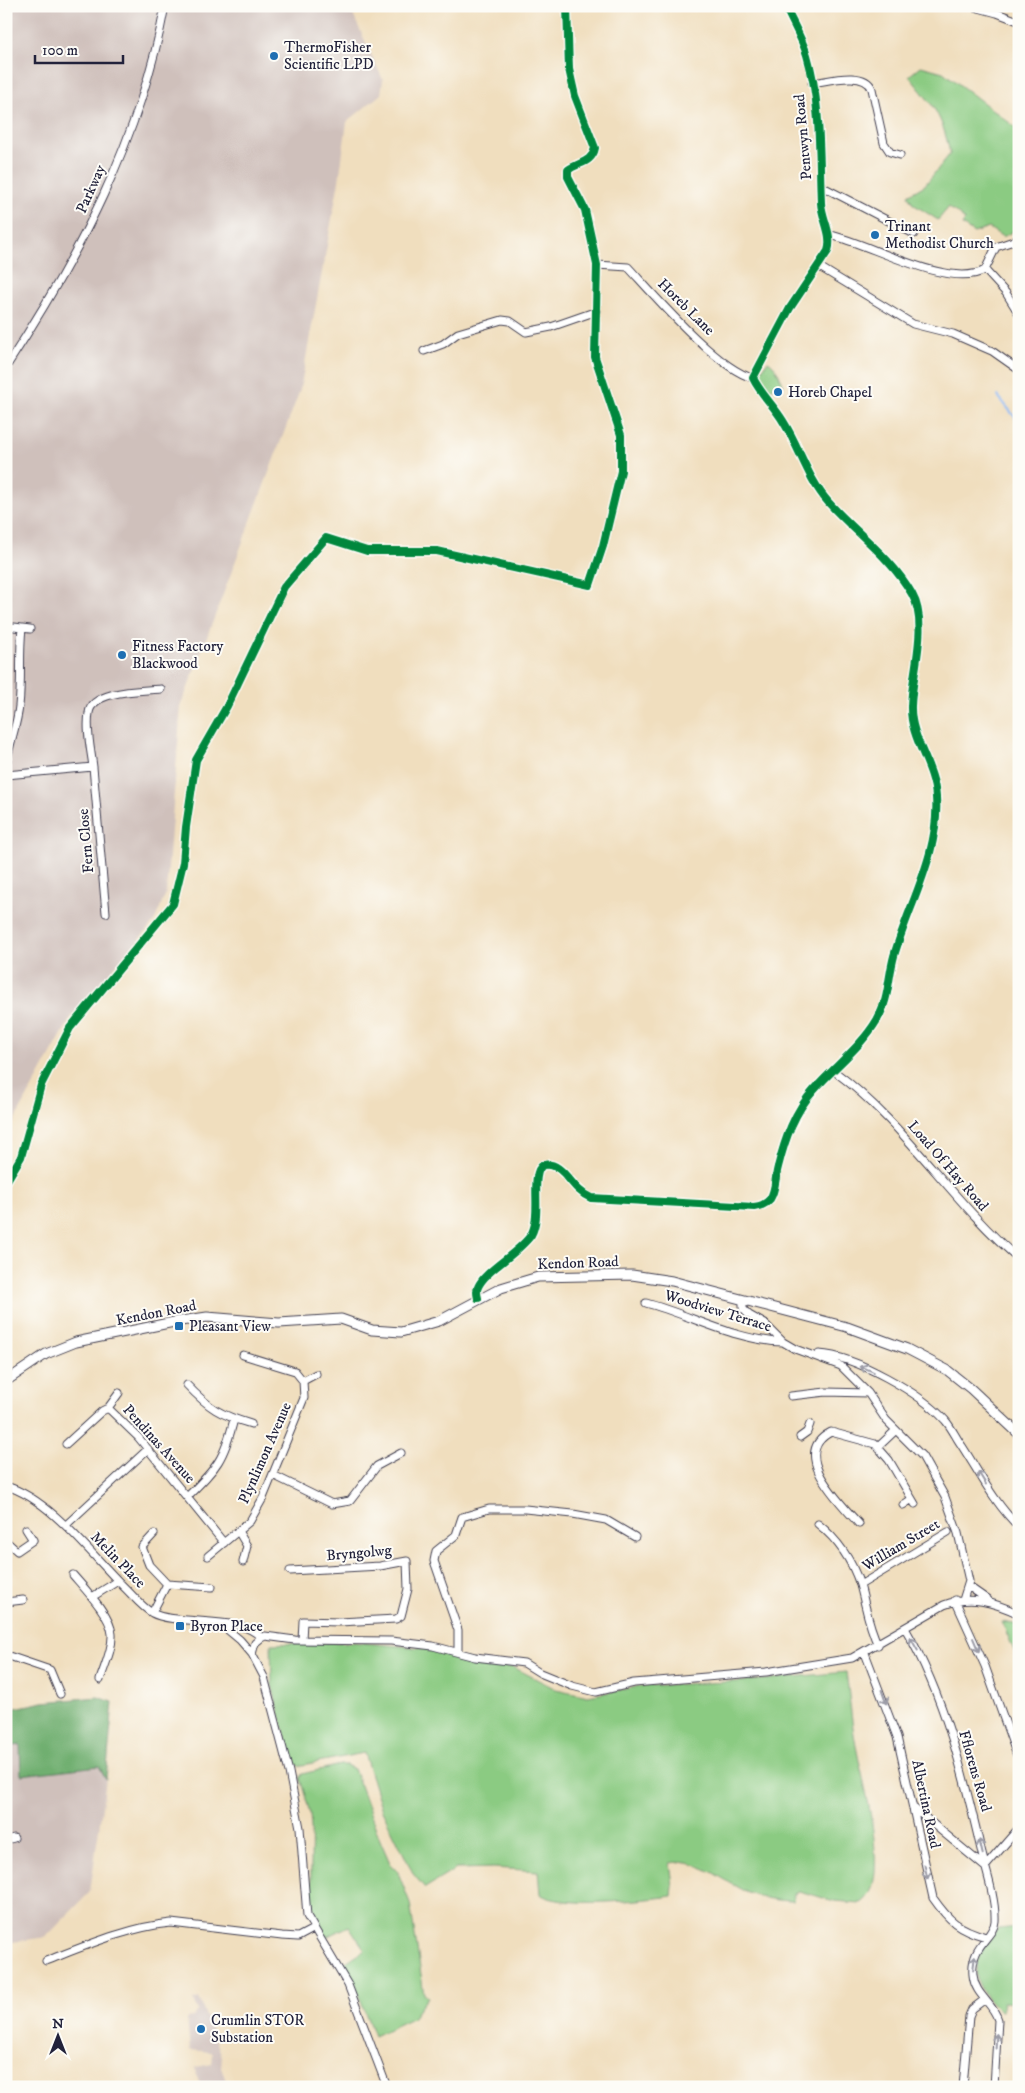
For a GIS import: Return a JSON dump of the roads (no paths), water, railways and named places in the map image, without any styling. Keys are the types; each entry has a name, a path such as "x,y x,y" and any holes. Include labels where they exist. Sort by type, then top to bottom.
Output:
{"main road":[{"name":"Kendon Road","path":"6,1381 46,1354 76,1342 174,1322 207,1317 279,1323 341,1319 372,1330 401,1332 439,1321 478,1298 502,1288 538,1277 632,1275 672,1282 847,1326 907,1349 947,1370 971,1389 1019,1434"}],"street":[{"name":"Parkway","path":"6,367 50,300 98,210 132,131 159,36 165,6"},
{"path":"6,1182 21,1157 41,1085 70,1028 173,904 184,863 186,827 196,760 228,706 284,587 326,538 367,551 437,551 590,584 603,546 621,471 621,435 595,358 597,265 585,210 568,177 568,170 589,160 593,156 595,148 575,96 569,69 567,6"},
{"name":"Pentwyn Road","path":"785,6 807,54 820,146 823,218 830,235"},
{"path":"971,6 997,12 1018,21"},
{"path":"812,83 858,78 869,83 884,143 890,152 900,155"},
{"path":"821,186 914,234"},
{"path":"478,1298 479,1284 519,1250 535,1226 538,1201 536,1174 543,1165 552,1164 559,1167 578,1191 591,1198 754,1207 764,1205 773,1193 778,1168 797,1113 815,1089 870,1030 886,1001 895,954 923,877 935,830 936,796 932,771 915,734 911,708 920,620 918,610 911,594 890,562 837,512 815,485 784,422 754,378 790,308 828,251 830,235 846,238 890,256 934,269 967,276 985,270 996,247 1019,239"},
{"name":"Horeb Lane","path":"597,265 628,267 695,338 740,373 754,378"},
{"path":"818,266 913,324 953,334 984,348 1019,370"},
{"path":"985,270 1006,293 1019,314"},
{"path":"424,351 443,344 458,333 502,320 510,321 526,332 551,327 597,311"},
{"path":"6,767 7,751 16,722 19,704 26,629 14,627"},
{"name":"Fern Close","path":"106,913 88,715 94,703 108,695 161,689"},
{"path":"6,775 92,767"},
{"name":"Load Of Hay Road","path":"834,1070 919,1150 972,1215 1019,1259"},
{"path":"743,1300 743,1308 749,1315 765,1324 783,1342 841,1366 868,1393 886,1420 922,1456 945,1497 965,1560 969,1581 959,1600"},
{"name":"Woodview Terrace","path":"646,1303 673,1310 763,1342 783,1342"},
{"path":"814,1355 820,1354 852,1362 883,1376 910,1393 945,1420 1010,1518 1019,1527"},
{"path":"243,1355 295,1371 303,1381 316,1374"},
{"name":"Plynlimon Avenue","path":"208,1556 250,1521 273,1474 304,1398 303,1381"},
{"path":"187,1384 206,1405 234,1419 251,1424"},
{"path":"790,1396 826,1392 868,1393"},
{"path":"108,1408 119,1393"},
{"name":"Pendinas Avenue","path":"66,1444 95,1417 108,1408 148,1449 188,1496 224,1543"},
{"path":"188,1496 211,1473 222,1458 234,1419"},
{"path":"800,1437 807,1432 810,1424"},
{"path":"878,1447 896,1430"},
{"path":"807,1432 818,1441"},
{"path":"858,1524 820,1476 815,1449 818,1441 831,1432 840,1433 878,1447 889,1460 914,1501 903,1505"},
{"path":"66,1525 148,1449"},
{"path":"273,1474 332,1504 350,1502 377,1466 401,1453"},
{"name":"Melin Place","path":"6,1486 18,1489 66,1525 118,1581 152,1613"},
{"path":"458,1652 458,1630 434,1561 436,1551 456,1535 462,1517 489,1509 526,1509 564,1513 606,1520 635,1537"},
{"path":"818,1524 835,1537 860,1585 869,1628 878,1645"},
{"path":"6,1541 17,1551 33,1540 26,1529"},
{"path":"238,1531 247,1546 243,1562"},
{"name":"William Street","path":"860,1585 948,1532"},
{"path":"154,1534 142,1547 149,1565 167,1584 212,1587"},
{"name":"Bryngolwg","path":"290,1571 380,1566 407,1561 408,1589 400,1616 396,1619 339,1622 303,1620 302,1640"},
{"path":"73,1575 106,1618 112,1634 100,1680"},
{"path":"92,1598 118,1581"},
{"path":"167,1584 152,1613 169,1618 199,1620 255,1631 261,1638"},
{"path":"968,1586 989,1601 1019,1614"},
{"path":"6,1602 23,1600"},
{"path":"959,1600 1019,1761"},
{"path":"252,1654 255,1643 265,1636 302,1640 391,1641 433,1646 484,1659 524,1663 540,1673 572,1686 596,1692 634,1683 766,1672 845,1660 865,1652 905,1628 959,1600 989,1601"},
{"path":"222,1624 252,1654 264,1677 289,1772 300,1828 307,1916 348,1985 387,2087"},
{"name":"Fflorens Road","path":"905,1628 932,1680 970,1803 985,1867 995,1922 986,1937"},
{"name":"Albertina Road","path":"865,1652 897,1737 915,1809 927,1878 934,1898 946,1917 959,1928 986,1937"},
{"path":"6,1655 50,1670 60,1694"},
{"path":"915,1809 985,1867 1019,1828"},
{"path":"46,1961 91,1944 157,1924 171,1923 298,1937 313,1929"},
{"path":"986,1937 978,1947 972,1962 976,1990 995,2010 998,2020 994,2087"},
{"path":"963,2087 969,2016 972,2009 984,2000"}],"waterway":[{"path":"998,396 1019,422"}],"place":[{"name":"ThermoFisher Scientific LPD","path":"274,56"},
{"name":"Trinant Methodist Church","path":"875,235"},
{"name":"Horeb Chapel","path":"778,392"},
{"name":"Fitness Factory Blackwood","path":"122,655"},
{"name":"Pleasant View","path":"179,1326"},
{"name":"Byron Place","path":"180,1626"},
{"name":"Crumlin STOR Substation","path":"201,2029"}]}
